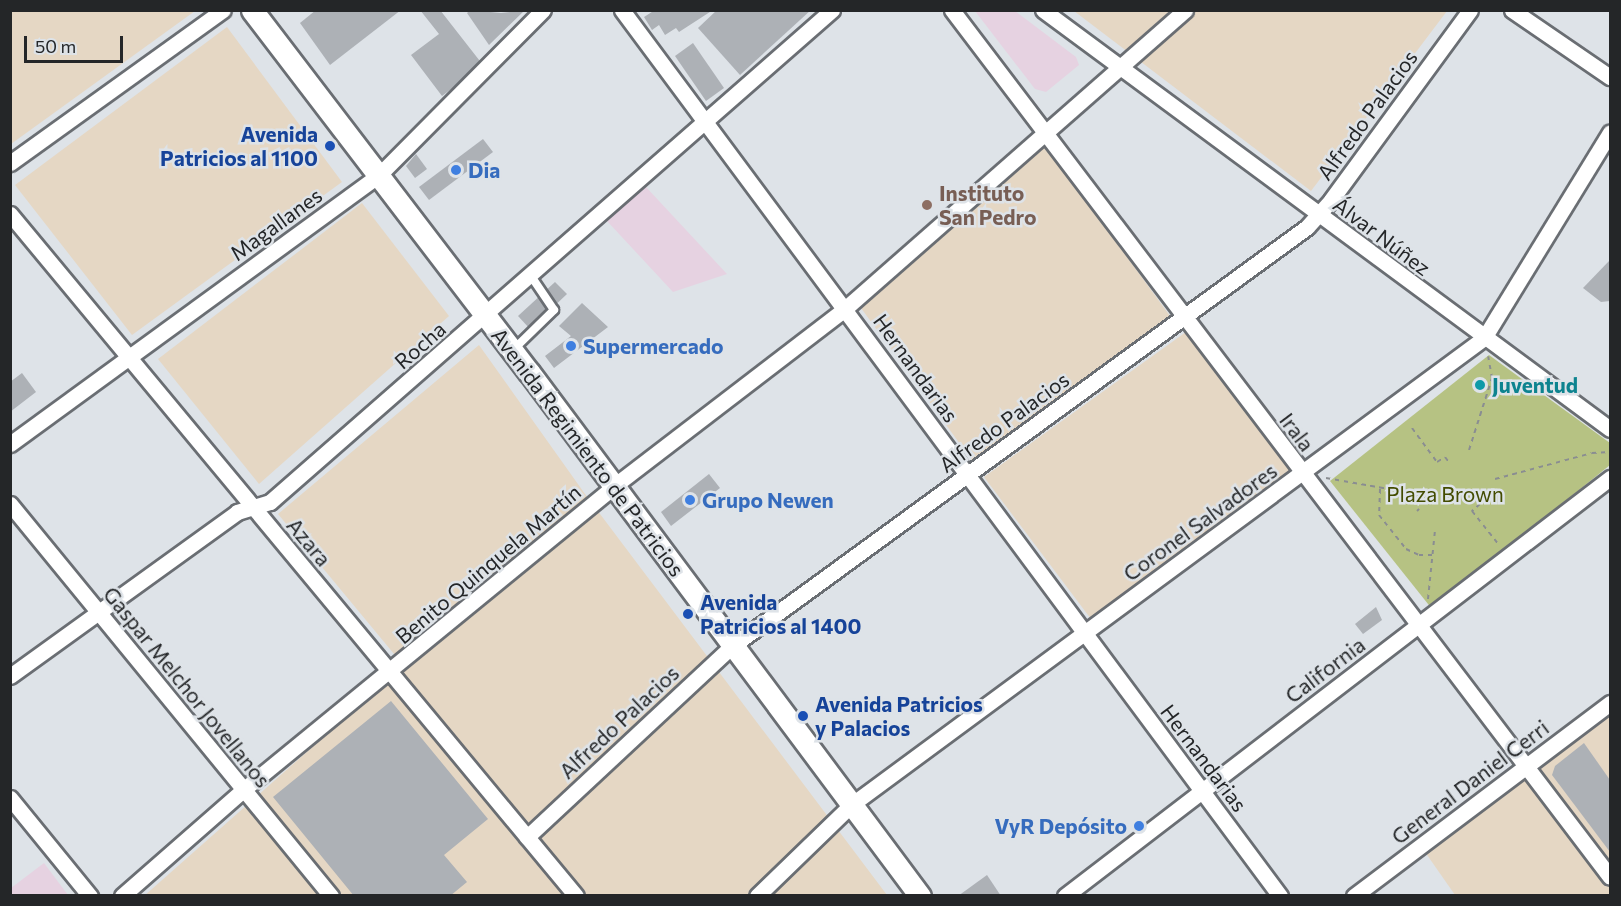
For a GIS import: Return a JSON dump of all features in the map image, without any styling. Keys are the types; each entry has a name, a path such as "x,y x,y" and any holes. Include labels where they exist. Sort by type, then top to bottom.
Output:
{"main road":[{"name":"Avenida Regimiento de Patricios","path":"252,10 513,350 920,896"}],"street":[{"path":"10,163 223,10"},
{"name":"Magallanes","path":"10,444 378,176 543,10"},
{"name":"Hernandarias","path":"622,10 847,307 967,474 1280,896"},
{"name":"Rocha","path":"10,676 237,512 270,502 486,316 831,10"},
{"name":"Irala","path":"952,10 1302,474 1611,877"},
{"name":"Álvar Núñez","path":"1043,10 1484,338 1611,429"},
{"name":"Benito Quinquela Martín","path":"122,896 243,790 390,672 614,486 847,307 1185,10"},
{"name":"Alfredo Palacios","path":"527,837 732,646 1184,318 1319,215 1470,10"},
{"path":"1512,10 1611,77"},
{"name":"Coronel Salvadores","path":"757,896 851,806 1084,631 1302,474 1484,338 1611,132"},
{"name":"Azara","path":"10,214 576,896"},
{"name":"California","path":"1065,896 1611,478"},
{"name":"Gaspar Melchor Jovellanos","path":"10,504 331,896"},
{"name":"General Daniel Cerri","path":"1354,896 1611,703"},
{"path":"10,798 90,896"}],"lane":[{"path":"513,350 554,310 531,276"}],"path":[{"path":"1469,450 1492,378 1484,338"},
{"path":"1412,428 1437,462 1445,457 1448,461"},
{"path":"1469,429 1475,432"},
{"path":"1495,478 1611,452"},
{"path":"1302,474 1406,492"},
{"path":"1380,488 1379,515 1406,549 1419,555 1434,555"},
{"path":"1475,499 1480,504 1472,511 1498,545"},
{"path":"1420,625 1430,591 1435,530"}],"shaded area":[{"path":"11,10 195,10 195,11 11,144"},
{"path":"975,11 1015,11 1076,57 1079,65 1046,92 1035,89"},
{"path":"1074,11 1447,11 1311,191"},
{"path":"227,27 342,182 132,335 15,185"},
{"path":"1046,146 1173,320 976,466 861,308"},
{"path":"646,187 727,274 673,292 607,221"},
{"path":"362,203 449,316 259,484 158,359"},
{"path":"1186,332 1294,476 1094,623 984,477"},
{"path":"479,345 585,494 887,895 144,896 404,666 278,514"},
{"path":"1610,710 1610,895 1455,895 1425,852"},
{"path":"44,863 68,895 11,895 11,888"}],"green space":[{"name":"Plaza Brown","path":"1489,355 1610,443 1610,465 1432,609 1330,481"}],"building":[{"path":"316,10 401,10 330,65 300,23"},
{"path":"420,10 440,10 483,65 442,96 411,55 439,34"},
{"path":"470,10 501,13 525,10 489,45 467,13"},
{"path":"655,10 713,10 679,32 676,28 665,35 659,25 652,30 644,17"},
{"path":"717,10 811,10 740,75 698,28"},
{"path":"693,43 724,88 706,101 675,56"},
{"name":"Dia","path":"483,139 493,152 429,200 419,187"},
{"path":"416,154 427,169 415,178 406,166"},
{"path":"1610,260 1610,301 1601,302 1583,288"},
{"path":"555,282 567,294 530,329 518,316"},
{"name":"Supermercado","path":"582,303 608,327 554,368 545,356 571,336 559,326"},
{"path":"22,373 36,392 10,412 10,382"},
{"name":"Grupo Newen","path":"709,474 720,488 671,526 661,512"},
{"path":"1376,607 1382,620 1363,634 1355,624"},
{"path":"391,701 488,819 444,855 467,882 450,896 354,896 273,797"},
{"path":"1584,743 1610,780 1610,852 1552,775 1555,766"},
{"path":"987,875 1001,896 958,896"}],"place":[{"name":"Avenida Patricios al 1100","path":"330,146"},
{"name":"Dia","path":"456,170"},
{"name":"Instituto San Pedro","path":"927,205"},
{"name":"Supermercado","path":"571,346"},
{"name":"Juventud","path":"1480,385"},
{"name":"Grupo Newen","path":"690,500"},
{"name":"Avenida Patricios al 1400","path":"688,614"},
{"name":"Avenida Patricios y Palacios","path":"803,716"},
{"name":"VyR Depósito","path":"1139,826"}]}
